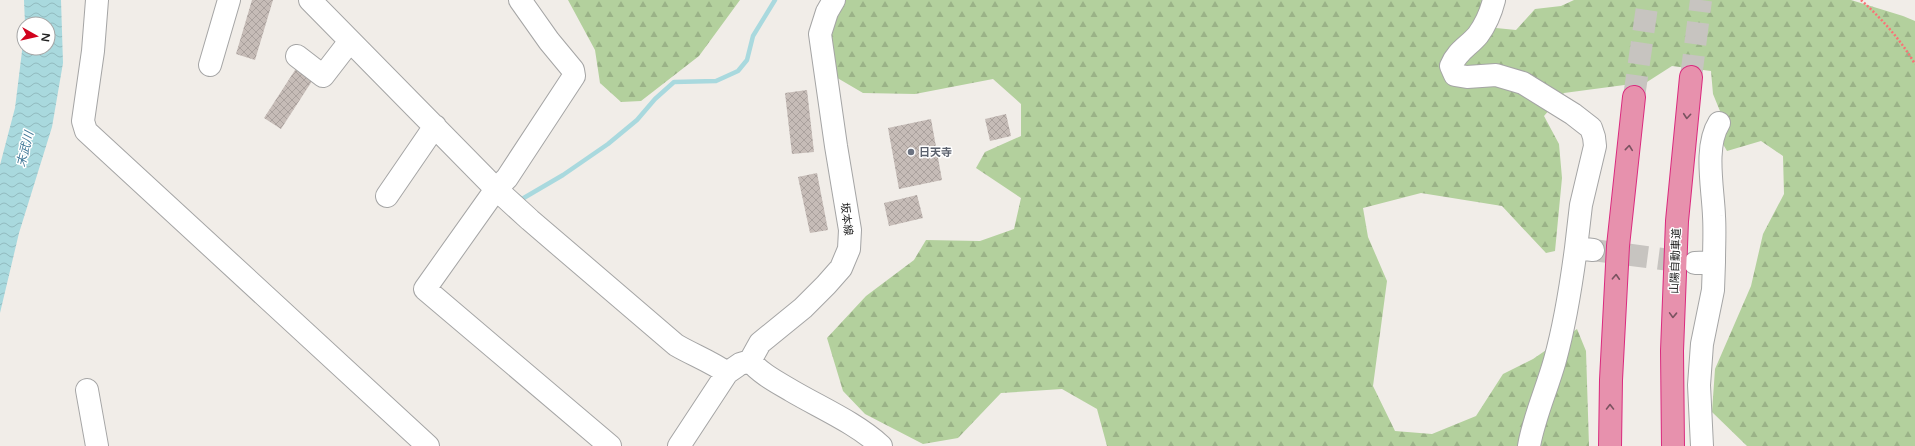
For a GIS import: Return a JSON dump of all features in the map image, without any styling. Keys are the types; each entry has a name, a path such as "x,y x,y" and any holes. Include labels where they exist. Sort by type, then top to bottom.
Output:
{"highway":[{"name":"山陽自動車道","path":"1673,446 1672,351 1677,221 1691,77"},
{"path":"1610,446 1611,380 1618,246 1634,97"}],"street":[{"path":"96,0 93,51 83,121 86,131 428,446"},
{"path":"210,65 229,0"},
{"path":"310,0 435,126 501,184 530,220 676,345 694,356 717,365 727,373"},
{"path":"520,0 549,41 573,70 574,76 501,184 425,289 610,446"},
{"name":"坂本線","path":"750,361 760,343 803,308 826,285 840,268 850,249 850,230 820,34 827,12 834,0"},
{"path":"1494,0 1490,15 1478,35 1455,56 1451,66 1455,75 1467,77 1496,75 1523,83 1573,114 1591,128 1594,136 1594,146 1580,205 1584,249 1570,288 1554,360 1531,433 1529,446"},
{"path":"297,56 323,76 350,41"},
{"path":"1702,446 1700,385 1702,344 1713,290 1704,262 1715,232 1710,155 1714,131 1719,123"},
{"path":"387,196 435,126"},
{"path":"679,446 727,373 740,364 750,361 756,368 770,378 852,426 881,446"},
{"path":"87,390 97,446"}],"path":[{"path":"1861,0 1885,23 1905,47 1915,64"}],"green space":[{"path":"568,0 740,0 699,56 641,101 621,102 600,83 595,50"},
{"path":"846,0 1490,0 1496,28 1516,30 1535,9 1561,6 1574,0 1851,0 1915,21 1915,446 1747,446 1712,412 1715,369 1751,286 1763,234 1784,194 1783,156 1761,141 1727,151 1720,139 1722,116 1713,94 1711,71 1672,66 1647,82 1564,93 1544,116 1559,144 1562,178 1555,251 1546,253 1502,206 1421,193 1363,208 1368,237 1387,281 1373,386 1395,431 1432,434 1476,416 1503,374 1533,359 1577,329 1586,351 1589,446 1107,446 1097,409 1062,389 1001,393 958,438 923,444 865,414 843,391 827,338 866,296 914,260 926,240 980,241 1014,229 1021,198 976,168 985,152 1021,136 1021,104 993,79 915,94 863,93 834,76 831,30"}],"water":[{"name":"末武川","path":"24,0 61,0 63,63 52,127 19,233 0,313 0,165 15,108 21,56 56,56 56,16 25,16"}],"building":[{"path":"252,0 273,0 255,60 236,54"},
{"path":"297,67 314,78 281,129 264,118"},
{"path":"807,90 814,152 792,154 785,93"},
{"path":"1006,114 1011,136 990,141 985,119"},
{"path":"931,119 942,180 899,189 888,128"},
{"path":"817,173 828,230 810,233 798,177"},
{"path":"917,195 923,218 889,226 884,203"}],"waterway":[{"path":"518,196 522,199 563,175 608,144 637,120 655,99 674,82 716,81 738,71 747,60 753,36 775,0"}],"tunnel":[{"path":"1634,97 1648,0"},
{"path":"1691,77 1701,0"},
{"path":"1593,250 1693,263"}],"place":[{"name":"日天寺","path":"911,152"}]}
